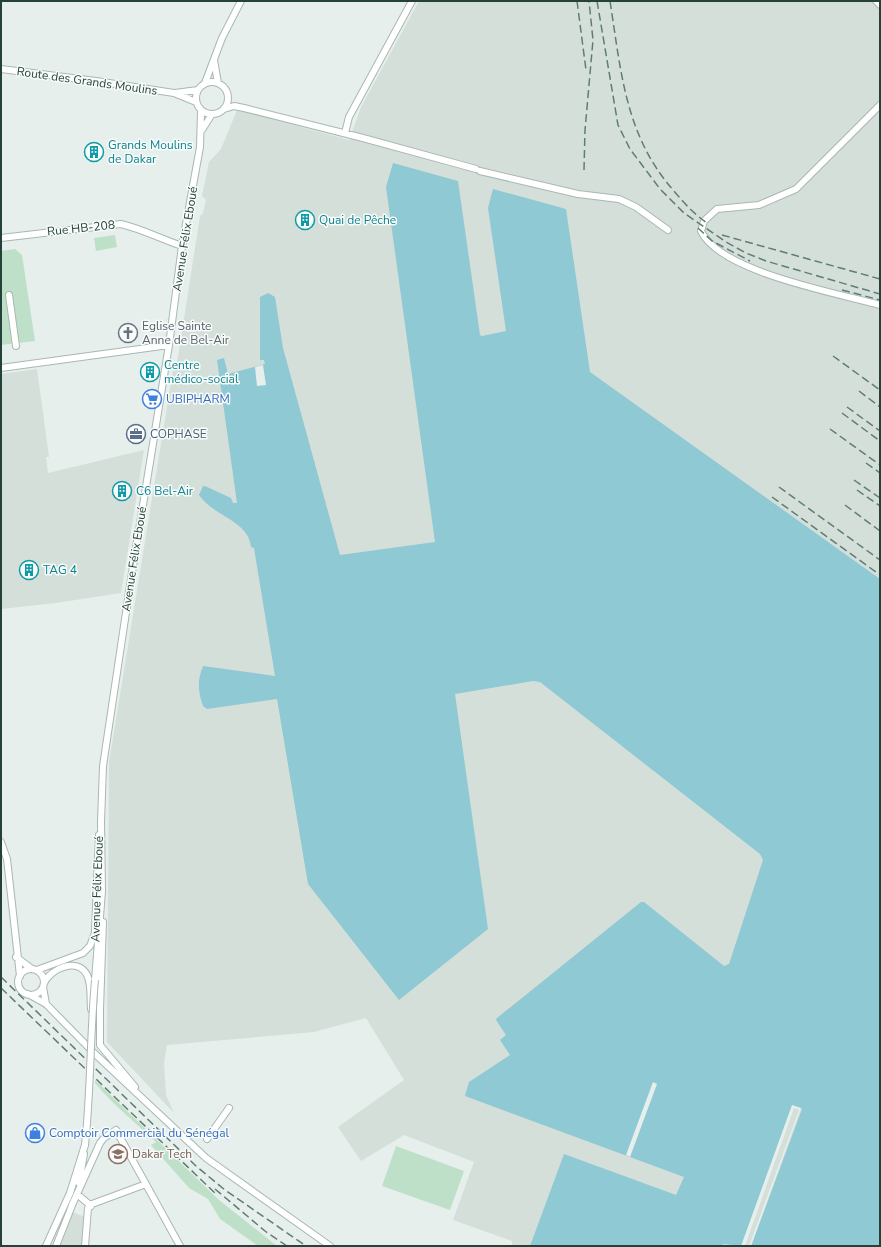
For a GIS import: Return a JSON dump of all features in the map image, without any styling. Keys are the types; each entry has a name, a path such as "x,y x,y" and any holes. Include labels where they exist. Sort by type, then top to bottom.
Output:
{"street":[{"path":"201,132 201,110 196,102 198,90 205,83 222,38 241,1"},
{"path":"345,133 349,117 412,1"},
{"path":"876,1 880,5"},
{"path":"214,60 218,82"},
{"name":"Route des Grands Moulins","path":"1,69 174,93 196,102"},
{"path":"205,83 211,81 218,82 223,86 233,101 244,108"},
{"name":"Route des Grands Moulins","path":"174,93 198,90"},
{"path":"224,109 228,100 228,93"},
{"path":"880,105 796,189 758,205 717,209 708,216 701,231 705,240 713,247 746,267 880,305"},
{"path":"201,132 212,114 234,106 244,108 345,133 478,170 578,194 619,199 636,207 668,230"},
{"path":"201,110 212,114"},
{"name":"Avenue Félix Eboué","path":"80,1165 85,1145 89,1105 92,981 102,891 101,822 103,766 130,579 169,345 182,246 201,132"},
{"name":"Rue HB-208","path":"1,238 121,224 136,227 160,239 182,246"},
{"path":"9,295 16,346"},
{"path":"1,368 169,345"},
{"name":"Avenue Félix Eboué","path":"95,958 94,933 97,855 101,822"},
{"path":"1,842 6,859 20,987 28,994 46,1004 94,1053 206,1158 330,1246"},
{"path":"94,1053 100,1045 102,891"},
{"path":"20,976 25,970 34,969 82,953 90,946 94,933"},
{"path":"82,953 95,958"},
{"path":"79,967 82,953"},
{"path":"16,957 42,974 46,1004"},
{"path":"28,994 36,993 43,985 49,974 55,970 67,966 79,967 92,981"},
{"path":"100,1045 147,1102"},
{"path":"207,1139 229,1108"},
{"path":"56,1246 72,1205 100,1143 104,1138 116,1130 180,1246"},
{"path":"72,1205 80,1165"},
{"path":"46,1246 70,1193 80,1165"},
{"path":"85,1246 86,1213 91,1206 146,1184"},
{"path":"77,1194 91,1206"}],"shaded area":[{"path":"419,1 880,1 880,1246 512,1246 512,1241 453,1220 474,1162 404,1135 361,1161 338,1127 404,1080 366,1018 314,1032 167,1045 164,1063 166,1095 174,1113 107,1042 109,762 173,370 176,370 200,216 203,213 206,200 202,196 209,162 221,149 237,110 349,140 361,107"},
{"path":"37,369 49,457 46,457 48,473 144,450 121,593 56,603 1,609 1,374"},
{"path":"72,1212 85,1217 82,1246 59,1246"}],"green space":[{"path":"115,235 117,247 96,251 94,238"},
{"path":"15,249 22,255 35,341 1,345 1,251"},
{"path":"95,1080 219,1200 277,1246 258,1246 220,1219 208,1199 189,1188 151,1145 156,1142 109,1099 95,1083"},
{"path":"396,1146 464,1171 450,1210 382,1186"}],"water":[{"path":"393,163 458,181 480,335 482,336 506,331 488,208 493,189 566,209 590,372 880,579 880,1246 751,1246 802,1109 793,1106 742,1246 724,1244 719,1246 530,1246 564,1154 676,1195 684,1177 465,1096 469,1082 510,1055 500,1040 506,1035 496,1020 497,1018 641,902 644,902 724,966 729,964 763,860 760,854 540,682 533,681 455,694 488,929 399,1000 308,884 277,699 207,709 203,706 199,686 203,666 275,676 254,548 251,547 249,538 244,531 205,502 199,495 203,486 205,486 231,498 233,503 237,503 217,360 224,358 228,374 265,364 264,360 260,360 260,297 268,293 275,297 283,348 340,555 435,542 386,187"}],"pier":[{"path":"263,365 266,385 257,386 255,367"},
{"path":"653,1082 657,1084 630,1157 626,1155"},
{"path":"792,1105 801,1108 751,1246 749,1246 799,1110 794,1108 745,1246 741,1246"}],"railway":[{"path":"577,1 586,70"},
{"path":"584,170 585,130 593,40 589,1"},
{"path":"597,1 618,125 630,149 660,189 684,213 726,242 746,253 766,261 880,294"},
{"path":"610,1 622,77 635,125 645,148 658,170 674,191 689,208 707,223"},
{"path":"698,228 712,241 750,261"},
{"path":"722,235 880,279"},
{"path":"842,290 880,300"},
{"path":"833,356 880,390"},
{"path":"859,391 880,407"},
{"path":"847,407 880,431"},
{"path":"842,413 880,441"},
{"path":"830,429 880,465"},
{"path":"866,463 880,473"},
{"path":"854,480 880,498"},
{"path":"779,487 880,560"},
{"path":"857,490 880,506"},
{"path":"772,497 880,575"},
{"path":"845,505 880,531"},
{"path":"1,977 196,1166 225,1190 306,1246"},
{"path":"1,988 217,1195"},
{"path":"215,1189 265,1231 287,1246"}],"place":[{"name":"Grands Moulins de Dakar","path":"94,152"},
{"name":"Quai de Pêche","path":"305,220"},
{"name":"Eglise Sainte Anne de Bel-Air","path":"128,333"},
{"name":"Centre médico-social","path":"150,372"},
{"name":"UBIPHARM","path":"152,399"},
{"name":"COPHASE","path":"136,434"},
{"name":"C6 Bel-Air","path":"122,491"},
{"name":"TAG 4","path":"29,570"},
{"name":"Comptoir Commercial du Sénégal","path":"35,1133"},
{"name":"Dakar Tech","path":"118,1154"}]}
